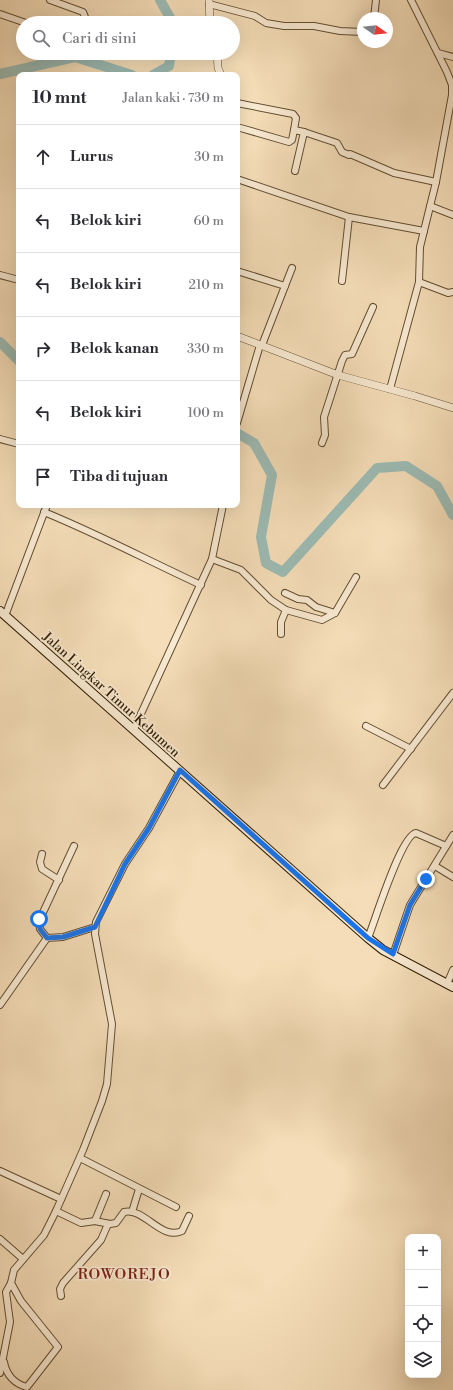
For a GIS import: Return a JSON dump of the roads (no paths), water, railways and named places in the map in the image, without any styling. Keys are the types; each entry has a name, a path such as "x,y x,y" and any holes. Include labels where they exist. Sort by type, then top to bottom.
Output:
{"main road":[{"name":"Jalan Lingkar Timur Kebumen","path":"3,613 368,938 450,986"}],"street":[{"path":"50,0 83,12 85,16"},
{"path":"375,12 376,0"},
{"path":"390,389 419,282 419,253 436,182 452,96 452,85 447,72 411,0"},
{"path":"210,16 209,2 255,16 266,23 284,26 314,26 340,31 357,32"},
{"path":"0,14 16,20"},
{"path":"438,53 453,57"},
{"path":"217,60 220,72"},
{"path":"240,104 293,114 296,118 292,140 289,142 240,128"},
{"path":"294,130 337,143 344,154 350,154 394,173 436,182"},
{"path":"295,171 304,132"},
{"path":"240,180 349,217 424,231"},
{"path":"430,206 453,216"},
{"path":"342,281 349,217"},
{"path":"240,404 261,345 292,268"},
{"path":"240,272 285,286"},
{"path":"0,275 16,279"},
{"path":"419,282 448,293 453,292"},
{"path":"322,443 325,435 324,417 344,356 352,354 373,307"},
{"path":"240,337 338,375 453,408"},
{"path":"0,439 16,443"},
{"path":"3,613 46,508"},
{"path":"134,729 212,559 222,508"},
{"path":"44,512 81,527 141,558 201,585"},
{"path":"212,559 241,570 271,600 286,610 322,620 335,613 356,577"},
{"path":"285,593 298,599 306,600 316,607 335,613"},
{"path":"281,634 281,622 286,610"},
{"path":"383,785 453,693"},
{"path":"366,726 411,749"},
{"path":"0,1373 10,1322 6,1292 11,1282 14,1270 44,1235 80,1158 105,1092 112,1037 111,1016 95,927 125,864 149,828 180,770"},
{"path":"368,938 394,868 410,836 416,833 446,846"},
{"path":"393,954 410,905 453,835"},
{"path":"47,938 40,929 38,922 74,846"},
{"path":"42,854 40,862 42,869 59,880"},
{"path":"435,866 453,877"},
{"path":"47,938 63,937 95,927"},
{"path":"0,1005 47,938"},
{"path":"450,986 453,970"},
{"path":"80,1158 139,1189 176,1206"},
{"path":"0,1171 62,1199"},
{"path":"132,1212 139,1189"},
{"path":"95,1221 106,1194"},
{"path":"56,1211 81,1223 95,1221 108,1224 116,1223 124,1212 132,1212 158,1227 175,1233 182,1231 189,1216"},
{"path":"61,1296 60,1289 63,1283 102,1240 108,1224"},
{"path":"0,1239 23,1259"},
{"path":"3,1356 5,1369 11,1378 29,1389 58,1347 21,1301 11,1282"}],"waterway":[{"path":"160,0 169,16"},
{"path":"0,74 62,60"},
{"path":"84,60 122,72"},
{"path":"158,72 169,66 170,60"},
{"path":"0,342 16,358"},
{"path":"240,435 254,443 272,475 261,537 266,563 283,572 377,468 406,466 437,486 453,515"}],"district":[{"name":"ROWOREJO","path":"124,1274"}]}
